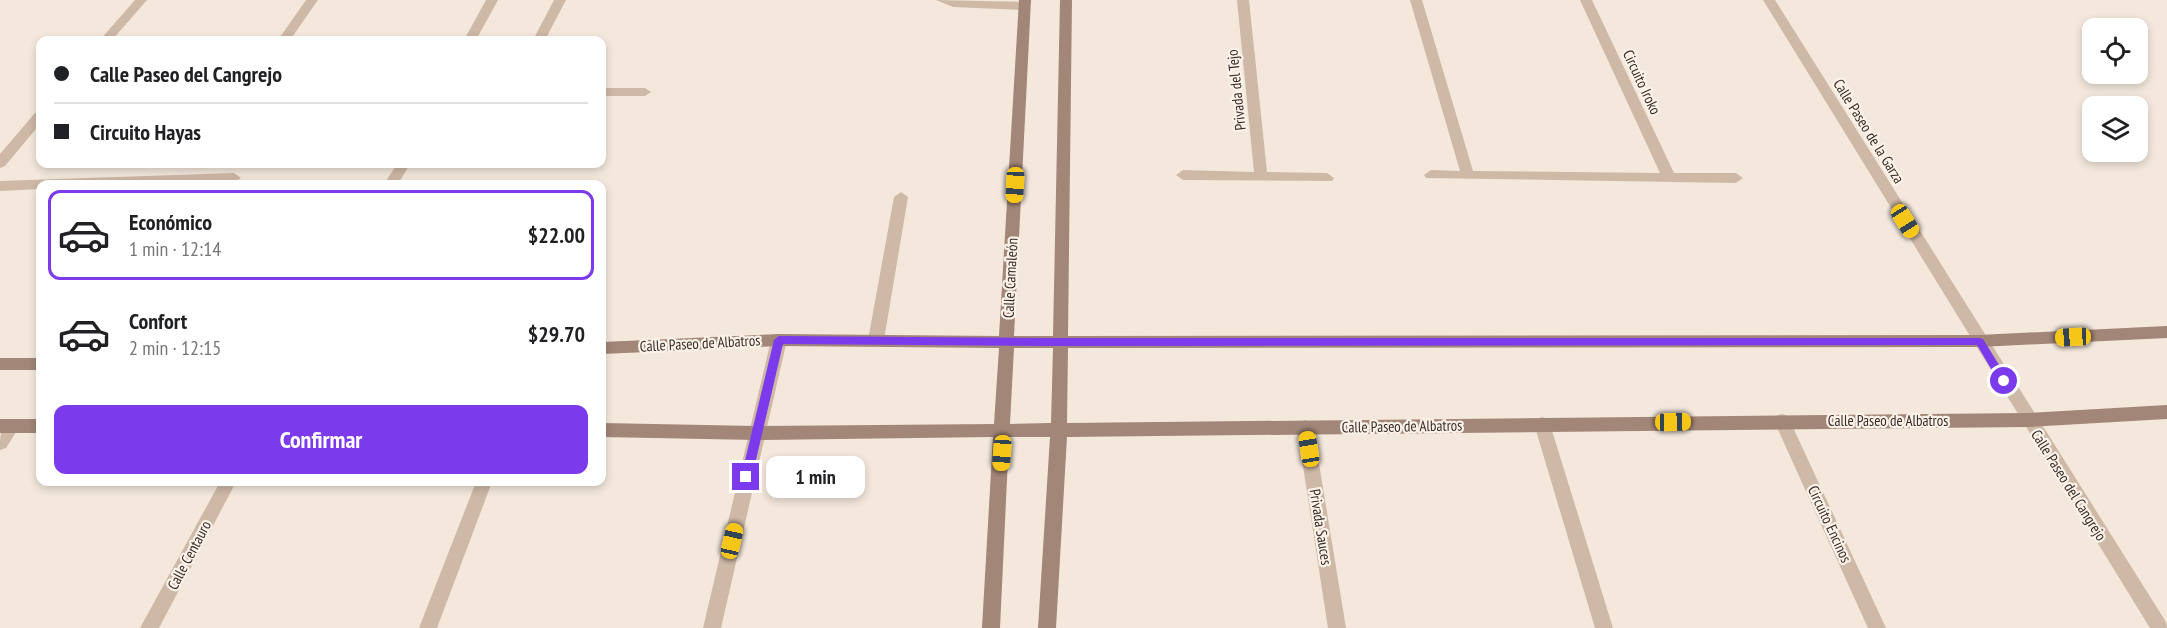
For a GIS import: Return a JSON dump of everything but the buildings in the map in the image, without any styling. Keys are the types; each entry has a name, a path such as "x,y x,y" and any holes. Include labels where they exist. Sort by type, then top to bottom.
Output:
{"street":[{"path":"110,36 141,0"},
{"path":"287,36 312,0"},
{"path":"472,36 492,0"},
{"path":"541,36 560,0"},
{"path":"942,0 953,3 1025,3"},
{"path":"1047,628 1059,430 1066,0"},
{"name":"Privada del Tejo","path":"1243,0 1262,177"},
{"path":"1416,0 1468,176"},
{"name":"Circuito Iroko","path":"1586,0 1669,177"},
{"name":"Calle Paseo de la Garza","path":"1769,0 1979,341"},
{"name":"Calle Camaleón","path":"991,628 1025,3"},
{"path":"606,92 645,92"},
{"path":"0,163 36,121"},
{"path":"189,177 195,168"},
{"path":"1183,175 1328,178"},
{"path":"1431,175 1736,178"},
{"path":"126,180 189,177 234,178"},
{"path":"0,186 36,184"},
{"path":"876,340 901,197"},
{"name":"Calle Paseo de Albatros","path":"606,348 779,340 1007,342 1979,341 2167,332"},
{"path":"712,628 779,340"},
{"name":"Calle Paseo del Cangrejo","path":"1979,341 2160,628"},
{"path":"0,364 36,364"},
{"name":"Calle Paseo de Albatros","path":"606,430 756,433 2028,420 2167,412"},
{"name":"Circuito Encinos","path":"1782,421 1877,628"},
{"path":"1542,424 1604,628"},
{"path":"0,442 6,426 36,426"},
{"name":"Privada Sauces","path":"1305,427 1337,628"},
{"name":"Calle Centauro","path":"149,628 226,486"},
{"path":"428,628 482,486"}],"route":[{"path":"746,477 779,340 1979,341 2004,381"}]}
